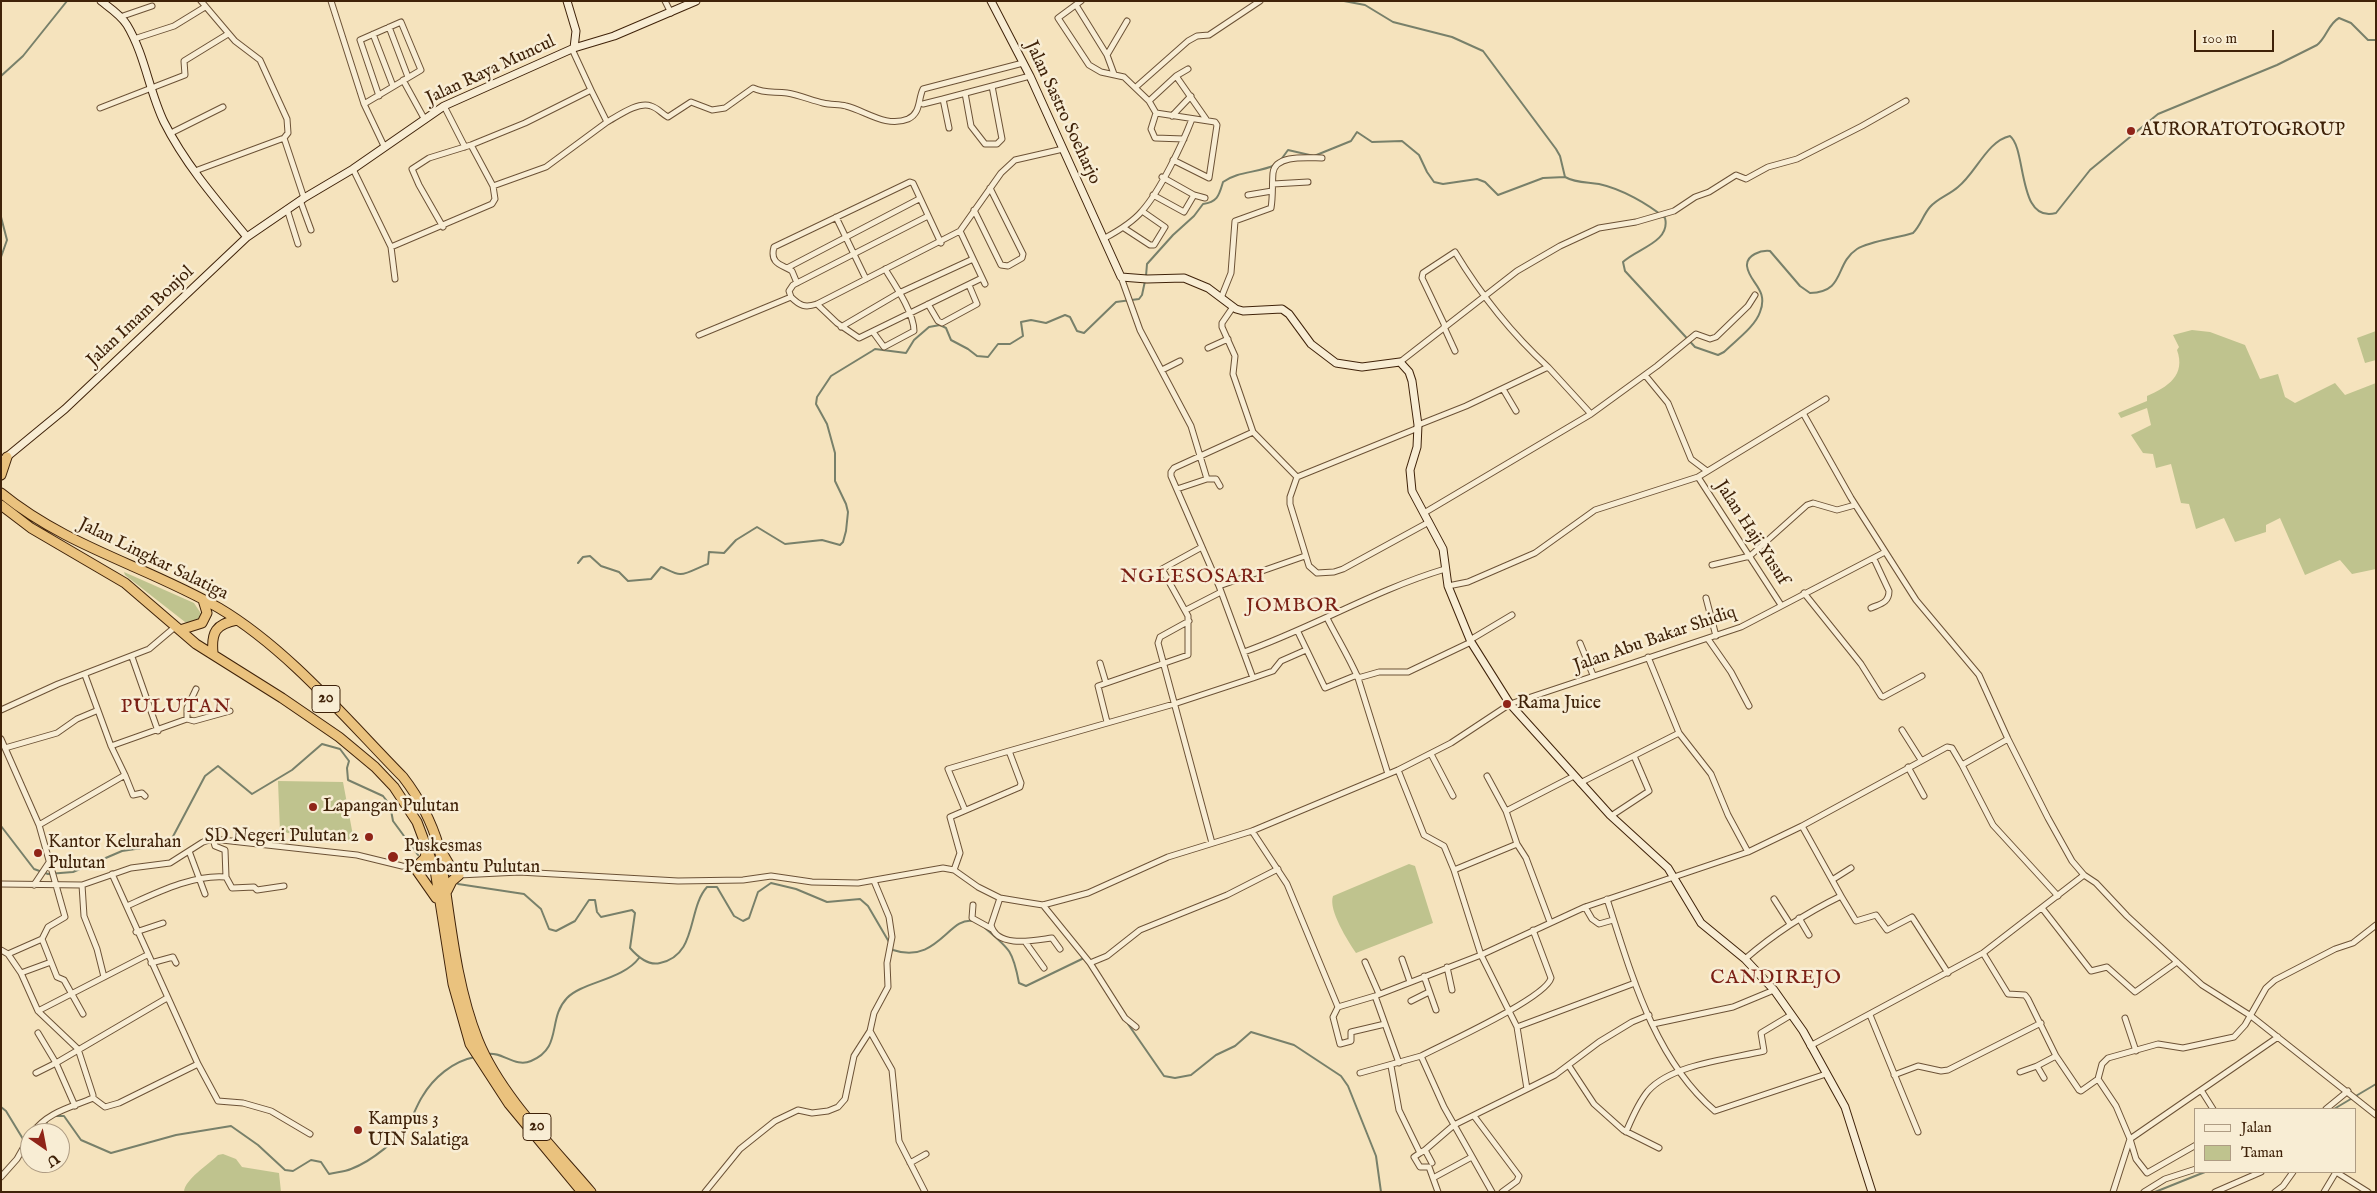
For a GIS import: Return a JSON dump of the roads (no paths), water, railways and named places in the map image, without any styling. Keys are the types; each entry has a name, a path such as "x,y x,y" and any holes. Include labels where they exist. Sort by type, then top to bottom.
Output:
{"highway":[{"path":"1,474 4,460"},
{"path":"1,482 2,501"},
{"name":"Jalan Lingkar Salatiga","path":"2,501 73,540 203,600 237,620 285,658 403,777 419,797 434,828 440,847 440,906 453,984 466,1016 474,1043 523,1122 582,1192"},
{"name":"Jalan Lingkar Salatiga","path":"2,501 31,528 125,584 196,644 213,653 331,731 375,767 394,787 411,811 439,870 446,891 466,1016"},
{"path":"178,628 197,627 202,623 207,613 203,600"},
{"path":"213,653 212,642 216,628 237,620"},
{"path":"428,847 426,858 415,868 431,889 440,906"},
{"path":"440,847 450,866 459,875 452,881 446,891"},
{"name":"Jalan Lingkar Salatiga","path":"484,1061 591,1192"}],"street":[{"path":"102,1 120,17 134,40 160,111 171,133 215,199 247,238"},
{"path":"195,171 284,138 288,133 287,119 260,60 228,34 201,1"},
{"path":"331,1 364,104 384,146"},
{"name":"Jalan Raya Muncul","path":"302,199 353,169 444,106 573,49 576,31 567,1"},
{"path":"665,1 670,13"},
{"path":"607,122 573,49 604,40 696,1"},
{"name":"Jalan Sastro Soeharjo","path":"991,1 1030,76 1121,277"},
{"path":"1081,1 1058,18 1089,65 1101,72 1124,78 1136,87 1149,101 1156,113 1151,129 1155,138 1184,139"},
{"path":"1136,87 1193,37 1209,35 1260,1"},
{"path":"1076,5 1106,55 1114,74"},
{"path":"120,17 152,6"},
{"path":"134,40 174,26 205,7"},
{"path":"1106,55 1126,21"},
{"path":"364,104 379,96 406,79 421,68 403,23 389,27 360,41 379,96"},
{"path":"389,27 406,79 425,120"},
{"path":"100,108 186,75 184,61 228,34"},
{"path":"373,34 393,86"},
{"path":"493,186 546,167 607,122 631,109 646,105 652,106 668,116 691,102 712,110 725,108 753,88 768,93 785,92 823,103 846,106 880,120 908,119 914,115 918,108 923,89 1023,63"},
{"path":"1149,101 1176,76 1188,69"},
{"path":"923,104 1030,76"},
{"path":"1176,76 1206,120"},
{"path":"965,93 973,131 985,144 997,144 1002,139 992,86"},
{"path":"443,227 412,169 429,158 471,145 525,124 591,90"},
{"path":"1172,116 1191,96"},
{"path":"943,99 949,128"},
{"path":"1207,479 1191,426 1140,330 1121,277 1143,279 1184,278 1208,288 1233,307 1243,311 1282,309 1289,314 1311,344 1336,363 1362,367 1400,362 1518,271 1588,232 1667,213 1736,176 1746,178 1768,167 1797,159 1906,101"},
{"path":"444,106 465,147"},
{"path":"171,133 223,108"},
{"path":"1156,113 1215,122 1218,129 1209,178 1173,160"},
{"path":"1104,238 1124,228 1142,212 1173,160 1192,119"},
{"path":"284,138 311,230"},
{"path":"391,247 443,227 492,204 495,199 493,186 471,145"},
{"path":"928,216 797,283 790,288 791,297 799,305 806,307 817,304 940,242 960,231 1001,172 1015,160 1063,149"},
{"path":"1221,298 1231,273 1234,221 1245,216 1269,211 1272,206 1273,170 1279,163 1295,158 1322,158"},
{"path":"353,169 391,247 394,279"},
{"path":"1162,177 1194,195 1205,198"},
{"path":"797,283 792,271 780,267 776,261 772,253 774,247 910,182 940,242"},
{"path":"1273,184 1308,182"},
{"path":"974,210 1001,265 1008,266 1022,258 1023,254 990,188"},
{"path":"1248,195 1272,191"},
{"path":"1153,195 1184,212 1194,195"},
{"name":"Jalan Imam Bonjol","path":"4,460 65,409 247,238 302,199"},
{"path":"787,268 919,199"},
{"path":"287,209 298,244"},
{"path":"1124,228 1150,245 1154,245 1165,227 1142,212"},
{"path":"836,217 866,279"},
{"path":"817,304 857,338 873,332 908,312 969,285 983,281 960,231"},
{"path":"1455,350 1422,280 1424,273 1455,252 1484,298 1522,344 1548,367 1591,414"},
{"path":"841,326 900,293 973,259"},
{"path":"873,332 884,347 912,334 914,328 900,293 885,269"},
{"path":"928,304 938,321 942,323 977,304 969,285"},
{"path":"1424,513 1591,414 1645,375 1696,334 1710,339 1716,337 1748,306 1755,295"},
{"path":"700,335 791,297"},
{"path":"1233,307 1222,323 1236,358 1233,374 1253,432 1297,477"},
{"path":"1208,348 1228,339"},
{"path":"1162,370 1180,361"},
{"path":"1400,362 1409,372 1412,381 1418,427 1417,447 1410,481 1412,491 1443,549 1444,569 1448,586 1470,641 1510,704 1611,816 1648,849 1675,878 1696,916 1745,959 1774,990 1810,1046 1848,1113 1872,1192"},
{"path":"1429,522 1334,572 1317,573 1312,570 1305,556 1290,504 1290,497 1297,477 1418,427 1548,367"},
{"path":"1645,375 1668,403 1691,459 1707,471"},
{"path":"1503,389 1516,412"},
{"path":"1448,586 1468,582 1535,553 1595,510 1698,477 1826,399"},
{"path":"1803,412 1855,505 1921,609 1979,675 2008,739 2065,849 2084,875 2096,883 2127,916 2202,985 2250,1016 2348,1091 2376,1115"},
{"path":"1253,432 1174,468 1171,472 1221,592 1253,678"},
{"name":"Jalan Haji Yusuf","path":"1698,477 1781,605"},
{"path":"1177,489 1207,479 1216,479 1220,486"},
{"path":"1712,565 1750,556 1808,505 1813,503 1838,510 1855,505"},
{"path":"1107,722 1097,687 1188,655 1189,621 1186,610 1162,569 1202,547"},
{"name":"Jalan Abu Bakar Shidiq","path":"1044,904 1088,893 1168,857 1252,831 1398,770 1431,754 1510,704 1680,645 1708,639 1741,627 1885,552"},
{"path":"1218,586 1305,556"},
{"path":"1871,608 1885,602 1889,596 1889,591 1874,559"},
{"path":"1244,652 1298,632 1403,584 1444,569"},
{"path":"1186,610 1221,592"},
{"path":"1804,593 1861,664 1883,698 1922,676"},
{"path":"1706,598 1716,636"},
{"path":"1298,632 1325,688 1358,676 1379,672 1408,672 1470,641 1512,615"},
{"path":"1327,618 1358,676 1388,774"},
{"path":"1189,621 1159,638 1158,643 1212,843"},
{"path":"1,710 58,684 132,657 149,649 178,628"},
{"path":"1708,639 1731,672 1749,706"},
{"path":"1580,643 1593,676"},
{"path":"965,810 949,768 1174,704 1253,678 1273,671 1280,662 1306,650"},
{"path":"132,657 158,731"},
{"path":"1648,657 1679,733 1708,769 1748,852"},
{"path":"1100,663 1106,683"},
{"path":"85,675 96,711 132,794 142,793 145,796"},
{"path":"187,719 187,708 196,688"},
{"path":"5,748 57,734 76,719 96,711"},
{"path":"111,746 158,731 187,719 194,721 230,711"},
{"path":"1902,730 1922,760"},
{"path":"1580,783 1679,733"},
{"path":"1,739 39,825 65,917 48,927 42,939 8,954"},
{"path":"1962,765 2008,739"},
{"path":"1338,1006 1377,995 1481,955 1550,922 1606,899 1675,878 1748,852 1802,826 1908,767 1949,747 1953,749 1994,825 2058,896"},
{"path":"954,870 960,854 950,817 1020,788 1021,783 1009,750"},
{"path":"1431,754 1453,796"},
{"path":"1611,816 1649,791 1634,756"},
{"path":"1908,767 1924,796"},
{"path":"1398,770 1424,835 1444,846 1454,870 1481,955 1517,1026 1527,1089"},
{"path":"39,825 125,775"},
{"path":"1487,776 1506,811 1517,844 1526,858 1550,922"},
{"path":"1506,811 1574,776"},
{"path":"1802,826 1856,921 1876,915 1887,930 1912,917 1948,973"},
{"path":"1252,831 1278,869 1338,1006 1334,1017 1340,1044 1351,1041 1351,1032 1385,1024"},
{"path":"213,839 215,846 226,850 226,877 232,888 254,887 257,890 284,886"},
{"path":"1,884 82,885 132,868 170,863 203,842 213,839 357,855 415,868 439,870 459,875 519,872 678,881 743,880 771,876 831,883 874,881 931,870 954,870 978,887 1000,898 1044,904 1090,963 1125,1018 1136,1027"},
{"path":"1454,870 1517,844"},
{"path":"189,851 205,894"},
{"path":"34,885 50,861"},
{"path":"1832,880 1852,868"},
{"path":"1090,963 1108,956 1140,930 1242,888 1278,869"},
{"path":"112,874 127,906 136,932 198,1064 218,1100 242,1103 277,1113 310,1134"},
{"path":"1810,1046 1983,953 2084,875"},
{"path":"127,906 166,890 211,876 226,877"},
{"path":"705,1192 740,1149 781,1118 798,1110 821,1113 842,1103 848,1089 854,1056 870,1031 874,1013 888,987 887,963 892,936 889,917 874,881"},
{"path":"82,885 84,916 94,941 104,976"},
{"path":"1745,959 1799,918 1842,896"},
{"path":"992,929 991,925 1000,898"},
{"path":"1606,899 1635,983 1653,1024 1678,1071 1701,1099 1717,1112 1826,1074"},
{"path":"1774,899 1790,924"},
{"path":"973,905 972,918 1012,940 1026,943 1051,938 1060,949"},
{"path":"1585,907 1592,919 1599,924 1614,920"},
{"path":"2042,908 2091,972 2107,967 2135,992 2177,962"},
{"path":"1799,918 1809,935"},
{"path":"136,932 163,923"},
{"path":"1983,953 2007,992 2026,996 2056,1056 2080,1091 2098,1080 2105,1060 2158,1044 2183,1048 2230,1038 2241,1030 2266,988 2275,980 2334,950 2353,943 2376,925"},
{"path":"1360,1073 1391,1066 1421,1056 1510,1011 1544,988 1550,980 1533,930"},
{"path":"42,939 57,977 64,980 83,1014"},
{"path":"1026,943 1044,968"},
{"path":"1,950 8,954 21,973 38,1012 78,1049 92,1098 102,1106 119,1103 198,1064"},
{"path":"38,1012 71,993 147,955"},
{"path":"151,963 173,957 176,963"},
{"path":"1402,959 1410,982"},
{"path":"21,973 51,962"},
{"path":"1365,962 1399,1063"},
{"path":"1447,967 1452,990"},
{"path":"1424,976 1436,1010"},
{"path":"1517,1026 1635,983"},
{"path":"1653,1024 1733,1007 1774,990"},
{"path":"1411,1001 1429,992"},
{"path":"36,1073 56,1064 78,1049 167,998"},
{"path":"1438,1192 1428,1166 1420,1166 1414,1157 1454,1125 1569,1066 1599,1042 1632,1022 1649,1015"},
{"path":"1626,1132 1648,1090 1678,1071 1764,1051 1761,1032 1791,1015"},
{"path":"1870,1015 1918,1132"},
{"path":"2125,1018 2136,1051"},
{"path":"1894,1075 1918,1066 1941,1072 1948,1070 2041,1023"},
{"path":"870,1031 892,1070 896,1128 902,1148 926,1192"},
{"path":"38,1034 56,1064 75,1106"},
{"path":"2113,1192 2130,1139 2278,1037"},
{"path":"1421,1056 1470,1158 1492,1192"},
{"path":"2020,1072 2056,1056"},
{"path":"1391,1066 1399,1110 1422,1151 1432,1163"},
{"path":"1569,1066 1594,1104 1626,1132 1659,1148"},
{"path":"2037,1066 2044,1078"},
{"path":"2098,1080 2116,1106 2136,1158 2147,1173 2194,1146"},
{"path":"2201,1090 2212,1108"},
{"path":"2327,1108 2348,1091"},
{"path":"40,1123 58,1110 75,1106 92,1098"},
{"path":"1474,1116 1519,1176 1517,1181 1502,1192"},
{"path":"1,1177 20,1153"},
{"path":"910,1163 926,1154"},
{"path":"1433,1178 1470,1158"},
{"path":"2144,1192 2165,1179 2194,1170"},
{"path":"2215,1192 2259,1173"},
{"path":"2275,1192 2284,1186 2292,1173"},
{"path":"2324,1192 2335,1173"},
{"path":"2338,1173 2368,1192"}],"waterway":[{"path":"1,76 23,56 67,1"},
{"path":"1344,1 1365,5 1393,22 1452,37 1483,51 1556,149 1560,156 1565,177 1617,189 1643,202 1665,218 1663,233 1658,239 1623,262 1625,271 1695,347 1718,355 1724,352 1754,323 1760,312 1762,297 1747,266 1747,262 1755,254 1762,251 1770,251 1800,286 1810,293 1829,288 1835,283 1850,255 1857,249 1869,244 1913,233 1930,207 1936,201 1955,190 1995,144 2010,136 2015,143 2019,155 2029,197 2035,207 2044,213 2056,213 2090,170 2158,114 2277,65 2317,45 2332,24 2339,18 2351,23 2368,40 2376,40"},
{"path":"1280,161 1288,150 1314,156 1351,141 1357,132 1372,142 1402,141 1419,155 1434,182 1443,184 1477,179 1485,182 1498,195 1543,178 1565,177"},
{"path":"1146,276 1147,264 1173,235 1194,216 1203,204 1215,200 1223,182 1235,176 1275,165"},
{"path":"1,217 7,240 1,257"},
{"path":"578,563 583,557 590,556 601,566 619,572 628,581 651,579 661,567 683,574 708,564 709,552 724,553 736,540 757,527 785,544 822,540 840,545 843,542 846,531 848,512 835,481 835,453 827,424 816,404 817,397 831,376 875,349 906,353 914,340 929,327 940,325 946,328 951,340 977,356 988,357 998,344 1010,344 1023,336 1021,322 1031,320 1046,323 1065,315 1070,317 1077,331 1084,333 1116,302 1139,299 1142,295 1145,281"},
{"path":"1,826 34,869 48,874 73,872 122,851 169,844 205,776 218,766 252,794 292,770 322,744 340,749 349,761 347,768 348,780 383,796 390,805 393,821 418,855"},
{"path":"458,884 524,894 541,909 549,929 556,931 575,921 589,900 595,900 597,912 601,917 632,910 635,913 630,948 647,962 656,964 672,958 681,951 701,896 707,887 717,887 734,916 743,921 749,918 758,892 771,883 796,889 827,902 860,899 868,906 889,942"},
{"path":"891,947 893,950 908,953 921,951 931,946 964,921 973,921"},
{"path":"985,928 1009,951 1015,964 1019,983 1026,986 1084,958"},
{"path":"487,1054 498,1055 525,1063 541,1055 551,1041 557,1015 567,998 582,988 623,971 639,958"},
{"path":"1128,1024 1164,1076 1175,1078 1191,1075 1216,1055 1235,1046 1251,1032 1294,1045 1341,1076 1348,1086 1376,1156 1381,1192"},
{"path":"55,1116 64,1116 81,1140 111,1153 176,1135 231,1126 258,1145 285,1170 293,1171 311,1160 321,1162 329,1174 348,1170 367,1161 384,1149 405,1128 432,1083 451,1066 475,1057"},
{"path":"2336,1108 2376,1084"},
{"path":"1,1107 6,1111 20,1134"},
{"path":"2155,1192 2202,1173"}],"place":[{"name":"AURORATOTOGROUP","path":"2131,131"},
{"name":"Rama Juice","path":"1507,704"},
{"name":"Lapangan Pulutan","path":"313,807"},
{"name":"SD Negeri Pulutan 2","path":"369,837"},
{"name":"Kantor Kelurahan Pulutan","path":"38,853"},
{"name":"Puskesmas Pembantu Pulutan","path":"393,857"},
{"name":"Kampus 3 UIN Salatiga","path":"358,1130"}],"district":[{"name":"NGLESOSARI","path":"1193,578"},
{"name":"JOMBOR","path":"1293,607"},
{"name":"PULUTAN","path":"176,708"},
{"name":"CANDIREJO","path":"1776,979"}]}
